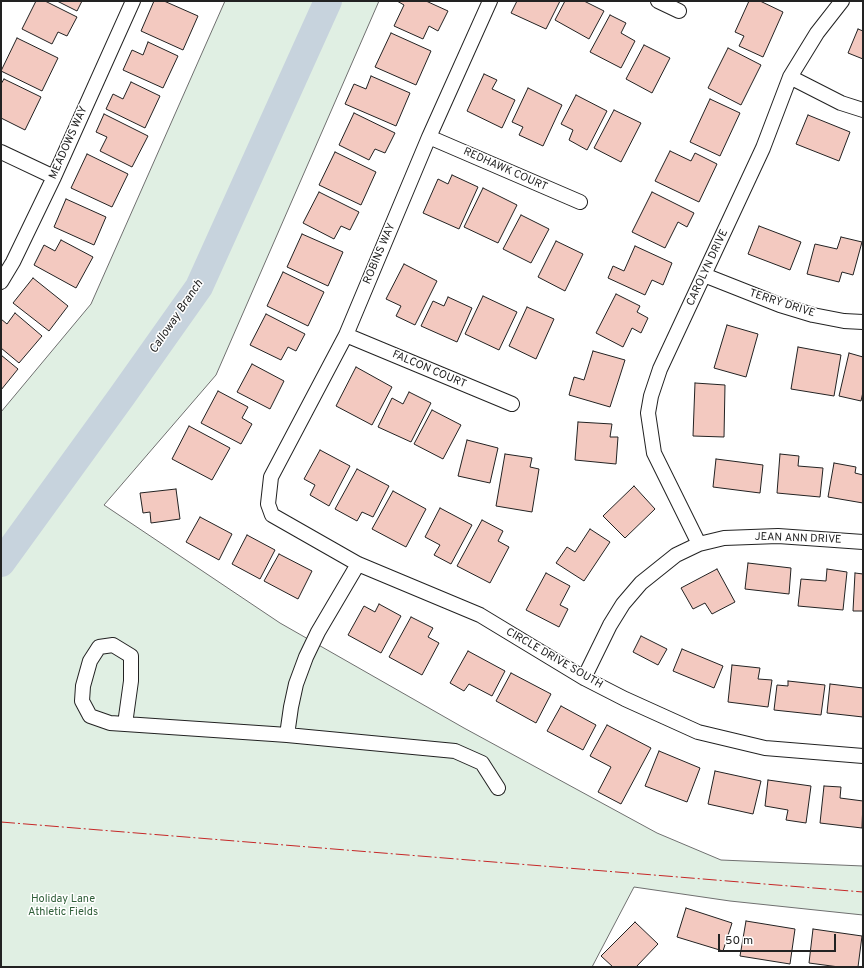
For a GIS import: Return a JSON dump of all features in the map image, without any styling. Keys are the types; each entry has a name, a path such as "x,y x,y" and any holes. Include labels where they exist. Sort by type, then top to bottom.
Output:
{"street":[{"name":"MEADOWS WAY","path":"1,282 13,262 54,176 133,1"},
{"name":"ROBINS WAY","path":"268,504 271,477 346,335 430,137 490,1"},
{"path":"658,1 679,11"},
{"name":"CAROLYN DRIVE","path":"699,544 654,453 648,414 650,396 660,370 763,148 790,77 817,33 842,1"},
{"path":"790,77 841,103 863,110"},
{"name":"REDHAWK COURT","path":"430,137 580,202"},
{"path":"1,152 54,176"},
{"name":"TERRY DRIVE","path":"704,275 780,305 813,315 863,322"},
{"name":"FALCON COURT","path":"346,335 512,404"},
{"name":"CIRCLE DRIVE SOUTH","path":"268,504 272,515 358,564 480,615 584,678 625,699 698,732 765,748 863,756"},
{"name":"JEAN ANN DRIVE","path":"584,678 610,624 623,604 641,583 676,555 699,544 724,538 778,536 863,542"},
{"path":"287,735 296,684 306,657 318,632 358,564"},
{"path":"125,724 131,681 131,656 113,644 99,647 90,661 83,686 82,701 90,716 110,723 287,735 455,751 482,763 498,788"}],"green space":[{"name":"Holiday Lane Athletic Fields","path":"225,1 379,1 216,375 104,505 280,623 464,728 657,833 721,860 863,866 863,915 730,901 634,887 592,967 1,967 1,412 91,304"}],"building":[{"path":"36,1 45,1 77,17 67,36 58,32 52,44 22,29"},
{"path":"57,1 82,1 77,11"},
{"path":"154,1 164,1 198,16 183,50 141,31"},
{"path":"397,1 426,1 448,11 438,31 429,26 423,39 394,26 404,5"},
{"path":"517,1 560,1 546,29 511,13"},
{"path":"565,1 584,1 604,11 589,39 555,20"},
{"path":"749,1 760,1 783,12 763,57 739,46 744,36 735,32"},
{"path":"610,15 626,23 621,33 635,41 621,68 590,52"},
{"path":"858,29 863,31 863,59 848,53"},
{"path":"391,33 431,51 416,85 375,67"},
{"path":"17,38 58,58 42,91 1,71"},
{"path":"148,42 178,56 163,88 123,70 132,50 143,55"},
{"path":"644,45 670,58 652,93 626,79"},
{"path":"728,48 761,65 741,105 708,88"},
{"path":"484,74 497,80 492,89 515,100 502,128 467,111"},
{"path":"371,76 410,93 396,126 345,104 354,84 366,89"},
{"path":"4,79 41,97 25,130 1,118 1,84"},
{"path":"131,82 160,96 145,128 106,109 113,94 123,99"},
{"path":"528,88 562,105 543,146 519,135 523,127 512,122"},
{"path":"576,95 607,111 587,150 569,140 573,130 561,124"},
{"path":"710,99 740,113 720,156 690,142"},
{"path":"614,110 641,123 621,162 594,148"},
{"path":"354,113 395,133 385,153 375,149 369,160 339,145"},
{"path":"104,114 148,136 132,167 100,151 107,137 96,132"},
{"path":"808,115 850,132 839,161 796,144"},
{"path":"670,151 691,161 695,153 717,164 699,202 655,181"},
{"path":"335,152 376,172 361,205 319,185"},
{"path":"87,154 128,174 112,207 71,188"},
{"path":"452,175 478,187 459,229 423,213 438,179 448,184"},
{"path":"483,188 517,205 498,243 464,227"},
{"path":"319,192 359,212 350,230 341,226 334,239 303,223"},
{"path":"652,192 694,213 687,227 678,222 665,248 632,232"},
{"path":"66,199 106,217 94,245 54,227"},
{"path":"521,215 549,229 531,263 503,249"},
{"path":"759,226 801,242 790,270 748,254"},
{"path":"302,234 343,252 328,286 287,267"},
{"path":"841,237 862,242 853,275 842,272 839,282 807,274 815,244 837,249"},
{"path":"61,240 93,257 76,288 34,265 44,245 55,251"},
{"path":"556,241 583,254 565,291 538,277"},
{"path":"635,246 672,263 663,285 652,280 645,295 608,278 613,266 624,271"},
{"path":"404,264 437,281 415,325 396,316 401,306 386,299"},
{"path":"283,272 324,292 308,326 267,306"},
{"path":"33,278 68,306 49,331 13,303"},
{"path":"616,294 640,306 637,312 648,318 641,333 632,328 623,347 596,333"},
{"path":"483,296 517,312 499,350 465,334"},
{"path":"448,297 472,308 457,342 421,326 433,301 444,306"},
{"path":"527,307 554,319 536,359 509,346"},
{"path":"15,313 42,336 19,363 1,348 1,319 7,324"},
{"path":"266,314 305,334 296,351 288,347 281,360 250,345"},
{"path":"727,325 758,334 746,377 714,368"},
{"path":"798,347 841,355 834,396 791,389"},
{"path":"593,351 625,360 610,407 569,395 574,377 584,380"},
{"path":"849,353 863,357 863,392 861,401 839,396"},
{"path":"1,355 18,369 1,390"},
{"path":"252,364 284,381 270,409 237,392"},
{"path":"356,367 392,387 372,425 336,406"},
{"path":"695,383 725,385 724,437 693,436"},
{"path":"218,391 248,407 242,418 252,424 241,444 201,423"},
{"path":"409,392 431,403 411,442 378,427 392,398 403,404"},
{"path":"432,410 461,425 443,459 414,444"},
{"path":"578,422 612,424 610,437 618,437 616,464 575,460"},
{"path":"189,426 230,448 212,480 172,459"},
{"path":"467,440 498,448 490,483 458,476"},
{"path":"320,450 350,466 329,506 310,495 315,485 304,479"},
{"path":"505,454 532,458 530,467 539,469 532,512 496,506"},
{"path":"780,454 799,456 798,466 823,468 820,497 777,493"},
{"path":"716,459 763,465 760,493 713,487"},
{"path":"834,463 856,467 855,473 863,475 863,503 828,497"},
{"path":"357,469 389,486 373,517 362,512 357,521 335,509"},
{"path":"634,486 655,509 625,538 603,516"},
{"path":"176,489 180,519 151,523 150,512 143,513 140,493"},
{"path":"393,491 426,509 406,547 372,529"},
{"path":"440,508 472,525 451,564 434,555 440,545 425,537"},
{"path":"200,517 232,534 219,560 186,542"},
{"path":"482,520 503,531 498,541 509,547 490,583 457,566"},
{"path":"590,529 610,542 584,581 556,563 567,547 575,552"},
{"path":"247,535 275,550 260,579 232,564"},
{"path":"279,554 312,571 298,599 264,581"},
{"path":"748,563 791,568 789,594 745,589"},
{"path":"717,569 735,602 712,614 705,603 693,609 681,588"},
{"path":"827,569 847,572 843,610 798,606 801,579 826,581"},
{"path":"546,573 570,586 560,605 568,609 559,627 526,610"},
{"path":"855,573 863,574 863,611 853,611"},
{"path":"379,604 401,616 381,653 348,635 364,606 375,612"},
{"path":"411,617 433,628 428,637 439,643 422,675 389,657"},
{"path":"641,636 667,649 658,665 633,652"},
{"path":"682,649 723,666 714,688 673,671"},
{"path":"468,651 505,671 492,696 469,684 464,691 450,683"},
{"path":"732,665 760,668 758,679 772,680 768,707 728,702"},
{"path":"511,673 551,694 536,723 496,701"},
{"path":"788,681 825,685 821,715 774,710 777,685 788,686"},
{"path":"830,684 863,688 863,717 827,713"},
{"path":"561,706 596,725 583,750 547,731"},
{"path":"607,725 651,748 621,804 598,792 611,767 590,756"},
{"path":"659,751 700,768 687,802 645,786"},
{"path":"715,771 761,781 753,814 708,804"},
{"path":"768,780 811,786 806,823 786,820 788,810 765,806"},
{"path":"824,786 841,787 840,798 863,801 862,828 820,823"},
{"path":"686,908 732,923 723,951 677,937"},
{"path":"746,921 795,929 790,964 740,956"},
{"path":"635,922 658,944 636,967 613,967 601,956"},
{"path":"813,929 862,936 858,967 839,967 809,963"}],"waterway":[{"name":"Calloway Branch","path":"1,563 199,287 328,1"}],"power":[{"path":"1,822 863,892"}]}
